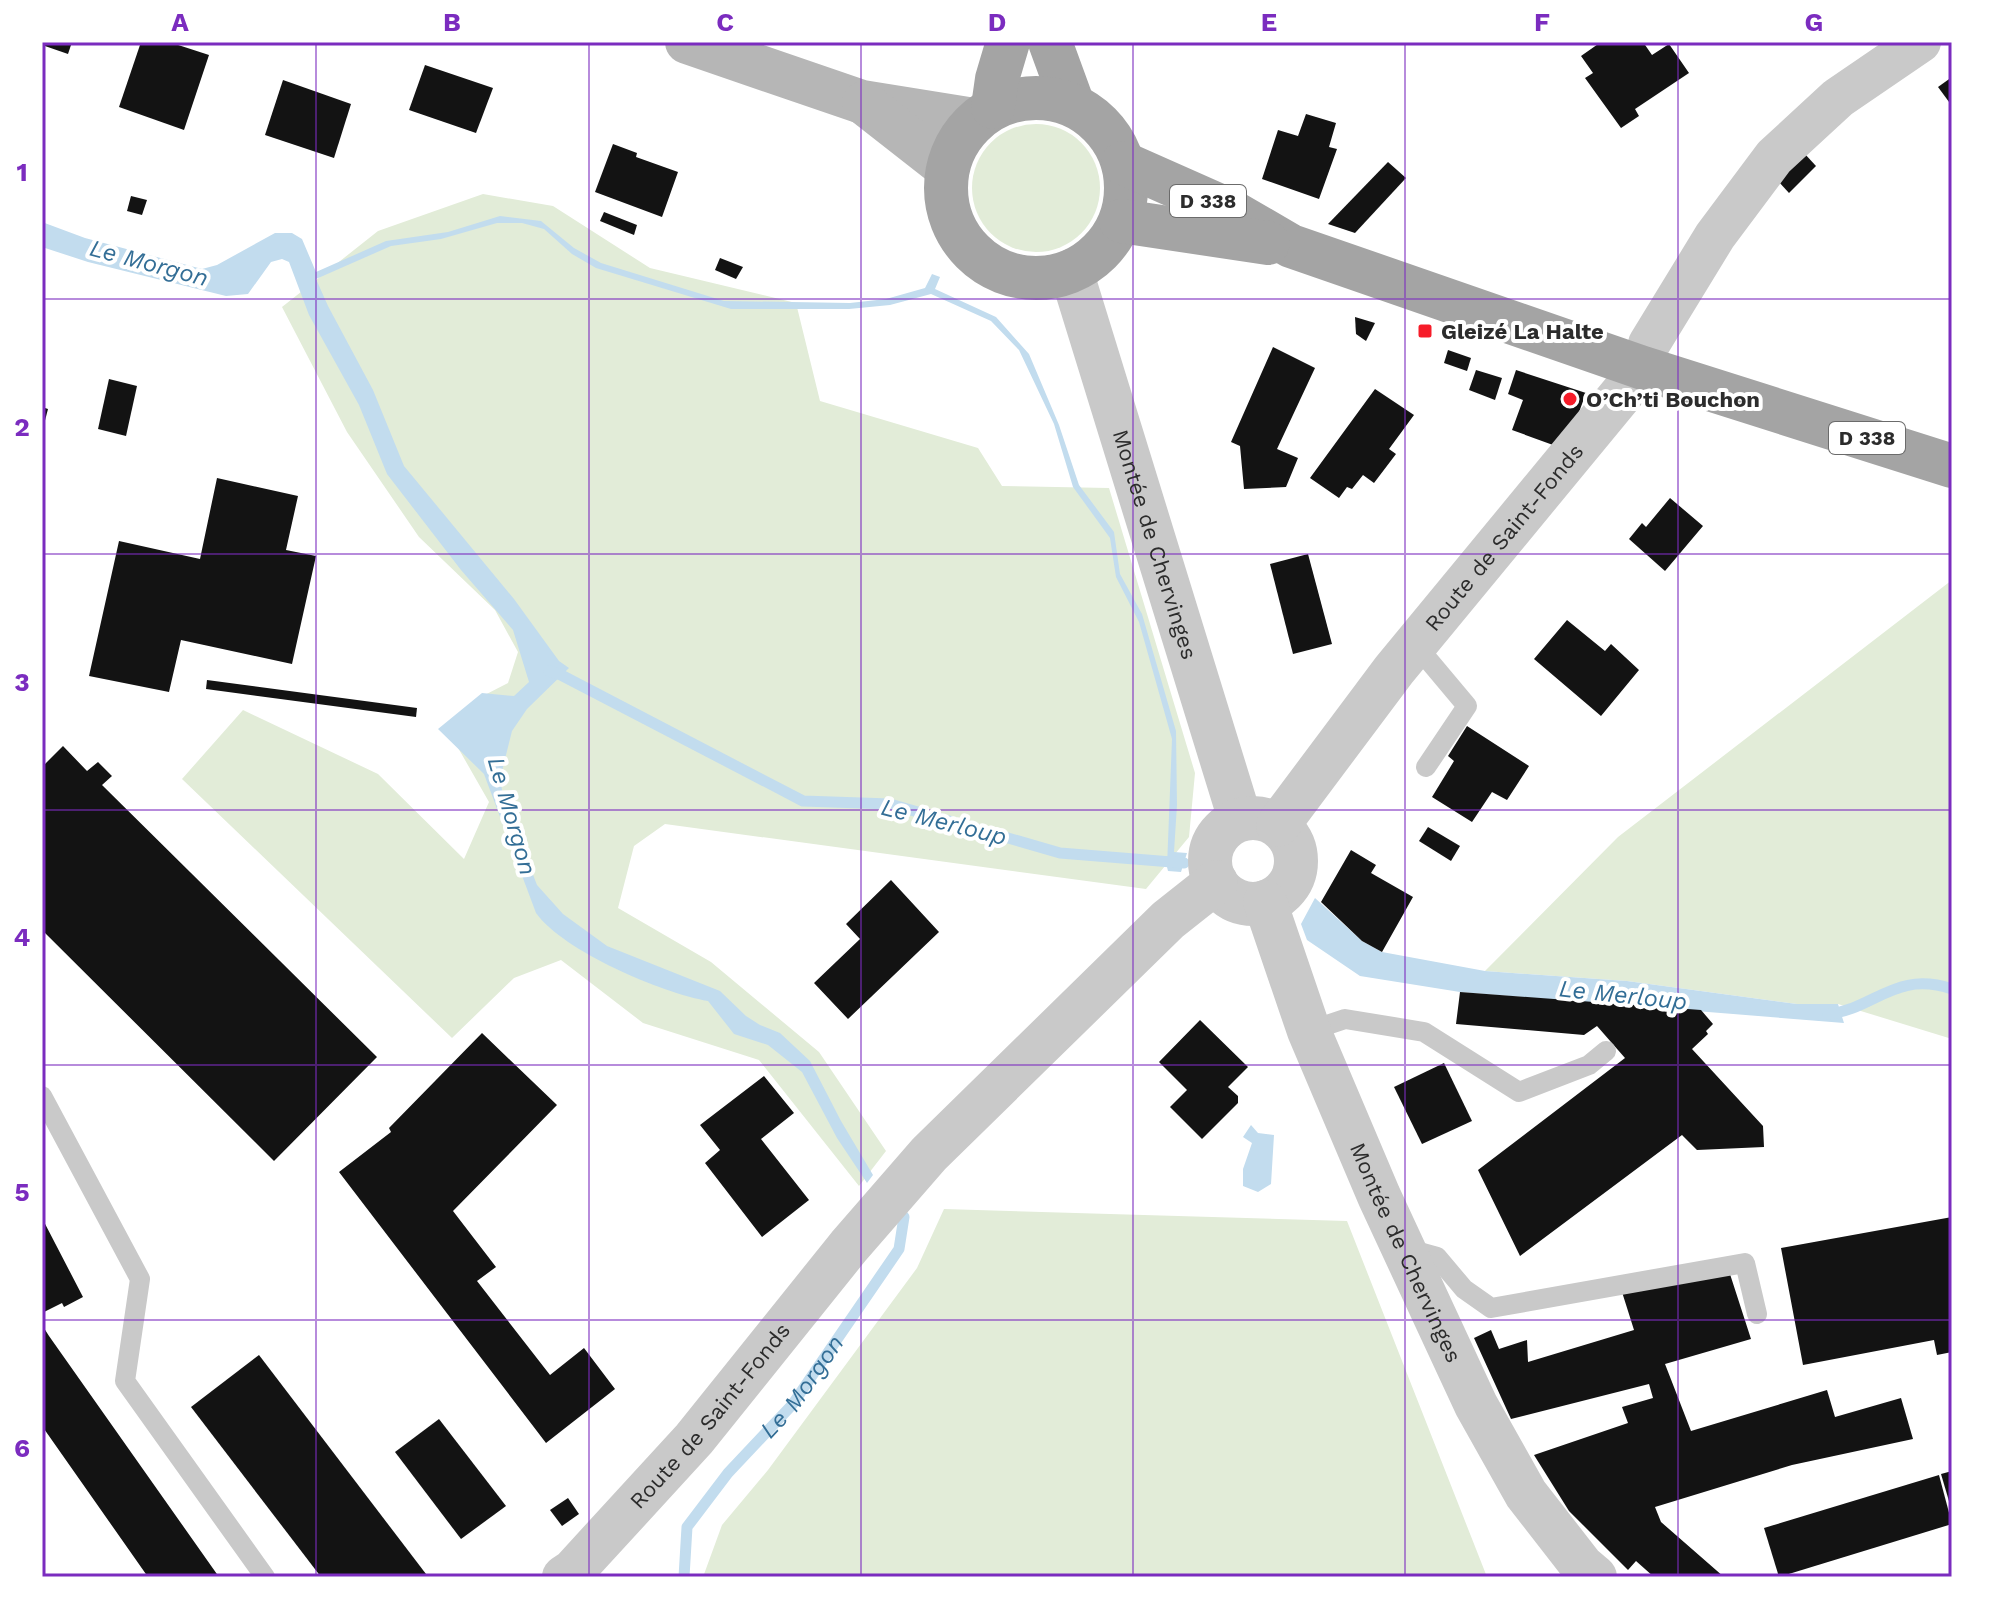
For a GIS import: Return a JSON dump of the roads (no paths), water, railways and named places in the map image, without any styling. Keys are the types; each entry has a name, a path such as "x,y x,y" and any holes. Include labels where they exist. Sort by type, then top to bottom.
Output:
{"main road":[{"path":"687,42 862,102 984,114"},
{"path":"984,114 1008,42"},
{"path":"1050,42 1073,105"},
{"path":"1022,98 1052,98 1073,105 1096,120 1112,140 1123,163 1126,182 1121,221 1100,252 1071,271 1032,279 1006,274 973,253 953,225 945,197 947,168 957,141 984,114 1022,98"},
{"path":"862,102 947,168"},
{"name":"D 338","path":"1123,163 1229,210 1291,246"},
{"name":"D 338","path":"1121,221 1291,246 1643,368 1952,466"}],"street":[{"name":"Route de Saint-Fonds","path":"1259,822 1415,644 1643,368 1649,344 1715,236 1774,157 1838,98 1920,42"},
{"name":"Montée de Chervinges","path":"1071,271 1259,822"},
{"path":"1259,822 1291,839 1296,852 1296,867 1292,881 1284,892 1265,902 1244,903 1231,898 1216,882 1210,863 1211,849 1217,836 1227,826 1259,822"},
{"name":"Route de Saint-Fonds","path":"564,1577 573,1571 694,1439 849,1246 929,1154 1168,920 1216,882"},
{"name":"Montée de Chervinges","path":"1265,902 1309,1031 1379,1196 1476,1405 1526,1494 1583,1573"}],"lane":[{"path":"1415,644 1467,706 1426,767"},
{"path":"1309,1031 1345,1019 1424,1032 1519,1092 1589,1065 1606,1051"},
{"path":"42,1096 140,1279 125,1381 265,1577"},
{"path":"1404,1248 1437,1257 1464,1289 1491,1308 1745,1263 1757,1314"}],"water":[{"path":"500,216 541,221 574,248 601,263 724,301 850,303 886,299 925,288 932,274 940,277 935,289 996,317 1029,354 1059,425 1079,485 1114,532 1120,574 1142,614 1176,731 1174,852 1187,853 1181,872 1168,871 1167,867 1172,739 1139,622 1116,577 1110,538 1073,487 1054,424 1019,350 991,321 931,294 890,305 849,309 731,309 596,268 572,254 544,229 522,223 497,223 441,239 391,246 316,279 373,390 404,466 514,599 559,661 569,668 527,709 512,731 500,779 504,800 537,885 563,914 607,946 720,991 746,1016 780,1033 810,1061 873,1175 867,1183 837,1138 802,1072 768,1045 734,1034 708,1001 640,980 615,968 568,942 536,913 484,774 438,729 482,693 514,696 529,682 513,630 461,570 387,474 359,405 309,315 289,262 282,259 271,262 248,294 226,296 88,262 42,247 42,222 85,238 202,269 217,265 275,233 292,233 302,239 316,272 386,241 448,232"},
{"path":"1315,898 1362,941 1382,952 1485,971 1627,981 1797,1004 1838,1004 1844,1023 1460,992 1360,976 1307,940 1301,924"},
{"path":"1251,1125 1258,1133 1274,1135 1271,1184 1258,1192 1243,1186 1243,1169 1252,1143 1243,1137"}],"waterway":[{"name":"Le Merloup","path":"549,671 803,801 890,804 1060,853 1184,863"},
{"name":"Le Merloup","path":"1828,1014 1844,1011 1900,987 1932,984 1952,989"},
{"name":"Le Morgon","path":"684,1577 687,1527 728,1473 792,1405 899,1249 904,1217 895,1206"}],"place":[{"name":"Gleizé La Halte","path":"1425,331"},
{"name":"O’Ch’ti Bouchon","path":"1570,399"}]}
